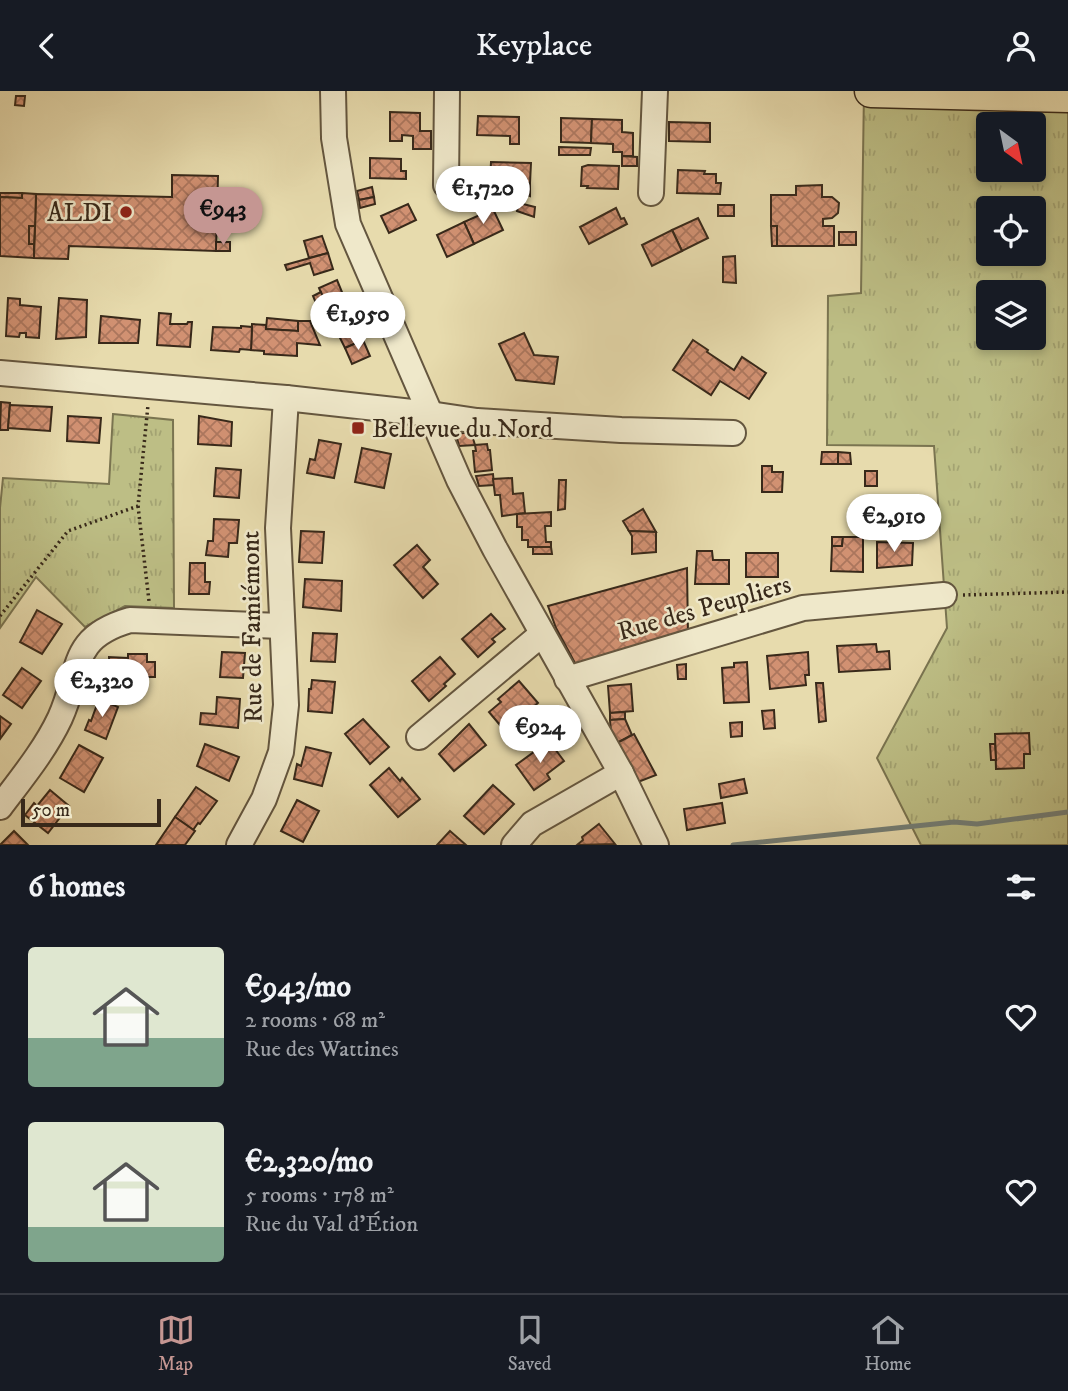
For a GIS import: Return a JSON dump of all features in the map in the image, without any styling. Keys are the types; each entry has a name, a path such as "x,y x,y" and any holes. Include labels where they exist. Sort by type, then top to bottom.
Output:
{"main road":[{"path":"871,91 1068,96"}],"street":[{"path":"333,91 334,138 348,224 459,480 621,773 656,845"},
{"path":"446,185 447,91"},
{"path":"651,193 655,91"},
{"path":"0,373 286,398 503,423 733,433"},
{"name":"Rue de Famiémont","path":"239,845 264,799 281,752 286,705 278,528 286,398"},
{"name":"Rue des Peupliers","path":"567,679 803,608 944,596"},
{"path":"0,807 36,758 60,717 86,645 107,627 130,620 282,626"},
{"path":"419,737 542,633"},
{"path":"514,845 532,824 621,773"}],"path":[{"path":"150,385 138,506 151,621"},
{"path":"0,616 68,531 138,506"},
{"path":"944,596 1068,592"}],"green space":[{"path":"864,91 1068,91 1068,845 921,845 877,758 947,628 934,446 827,445 828,296 861,293"},
{"path":"113,414 173,420 174,608 125,606 85,627 36,577 0,628 0,508 3,478 109,484"}],"building":[{"path":"16,96 25,96 24,106 15,105"},
{"path":"390,112 420,113 420,131 431,131 431,149 413,149 413,136 402,135 402,141 390,141"},
{"path":"478,116 519,117 519,144 510,144 510,136 477,135"},
{"path":"561,118 592,119 591,143 561,142"},
{"path":"592,119 622,120 622,132 633,133 633,156 622,156 622,152 613,152 613,144 591,143"},
{"path":"669,122 710,123 710,142 669,141"},
{"path":"559,147 591,148 590,155 559,155"},
{"path":"622,156 637,157 637,166 622,166"},
{"path":"370,158 401,159 401,171 406,171 406,179 370,178"},
{"path":"491,162 531,163 530,183 490,182"},
{"path":"619,166 618,189 581,186 582,167"},
{"path":"678,170 716,174 716,183 721,183 720,194 677,193"},
{"name":"ALDI","path":"172,175 218,176 216,251 69,246 68,259 34,258 36,194 172,197"},
{"path":"521,183 530,183 530,196 521,193"},
{"path":"822,185 822,197 832,197 839,203 838,213 832,218 823,219 823,226 834,226 834,246 777,246 777,226 771,226 771,195 796,195 796,186"},
{"path":"372,187 374,197 359,200 357,191"},
{"path":"0,193 22,193 22,198 0,197"},
{"path":"22,193 36,194 35,226 29,226 29,244 34,244 34,258 0,256 0,197 22,198"},
{"path":"374,197 375,204 360,208 359,200"},
{"path":"519,203 535,207 534,217 517,211"},
{"path":"408,204 416,220 389,233 381,216"},
{"path":"718,205 734,205 734,216 718,216"},
{"path":"616,208 621,219 624,218 627,224 589,244 580,227"},
{"path":"493,209 503,230 474,244 464,222"},
{"path":"698,218 708,238 682,251 672,230"},
{"path":"464,222 474,244 447,257 437,235"},
{"path":"29,226 35,226 34,244 29,244"},
{"path":"771,226 777,226 777,246 772,246"},
{"path":"672,230 682,251 652,266 642,245"},
{"path":"839,232 856,232 856,245 839,245"},
{"path":"322,236 328,253 309,258 304,241"},
{"path":"216,242 230,242 230,251 216,251"},
{"path":"328,253 333,269 314,275 310,263 287,270 285,265"},
{"path":"735,256 736,283 723,282 723,257"},
{"path":"337,280 344,297 326,305 319,288"},
{"path":"321,292 326,305 318,308 313,296"},
{"path":"344,297 351,314 333,322 326,305"},
{"path":"8,298 20,299 20,305 41,307 39,338 26,337 26,333 20,333 19,337 6,336"},
{"path":"59,298 87,300 86,337 56,339"},
{"path":"159,313 171,314 170,324 192,322 190,347 157,345"},
{"path":"101,316 140,320 138,343 99,343"},
{"path":"267,318 298,321 298,331 266,329"},
{"path":"298,321 310,321 320,345 297,343 297,356 264,354 264,351 251,350 252,324 266,325 266,329 298,331"},
{"path":"355,324 363,340 345,348 337,332"},
{"path":"213,327 252,327 251,350 211,350"},
{"path":"524,333 534,355 558,357 554,384 516,380 499,344"},
{"path":"363,340 370,356 352,364 345,348"},
{"path":"693,340 734,370 742,357 766,373 749,399 720,381 711,395 673,370"},
{"path":"1,402 10,403 8,430 0,430"},
{"path":"10,405 52,407 50,431 8,428"},
{"path":"68,416 101,418 99,443 67,441"},
{"path":"199,416 232,422 231,446 198,444"},
{"path":"471,432 475,445 459,446 456,434"},
{"path":"319,440 341,444 334,478 307,473 310,459 315,460"},
{"path":"487,444 492,470 475,472 475,445"},
{"path":"362,448 391,454 384,488 355,482"},
{"path":"822,452 838,452 838,464 821,464"},
{"path":"838,452 850,453 851,464 838,464"},
{"path":"762,466 772,466 772,472 783,472 782,492 762,492"},
{"path":"216,468 241,470 239,498 214,496"},
{"path":"865,471 877,471 877,486 865,486"},
{"path":"493,474 494,485 479,486 476,476"},
{"path":"512,478 513,494 523,493 525,513 502,516 500,495 495,495 493,479"},
{"path":"559,480 566,480 565,509 558,510"},
{"path":"643,509 656,532 629,531 623,521"},
{"path":"551,512 551,526 545,526 546,542 551,542 551,547 528,547 528,540 522,540 522,527 517,527 517,514"},
{"path":"214,519 239,520 237,543 229,543 228,557 206,555 208,541 213,541"},
{"path":"301,531 324,532 322,563 299,562"},
{"path":"629,531 656,532 656,552 632,554 632,536"},
{"path":"832,537 843,537 842,546 832,546"},
{"path":"843,537 863,537 863,572 831,571 832,546 842,546"},
{"path":"877,542 913,543 912,565 877,568"},
{"path":"417,545 430,560 423,567 438,584 423,598 394,565"},
{"path":"533,547 551,547 552,554 533,554"},
{"path":"697,551 712,551 713,560 729,560 729,584 695,584"},
{"path":"746,553 778,553 778,577 746,577"},
{"path":"190,563 205,563 205,582 210,582 209,594 189,594"},
{"path":"687,568 688,635 576,665 556,628 548,606"},
{"path":"305,579 342,581 341,611 303,607"},
{"path":"37,610 62,624 42,654 20,642"},
{"path":"491,614 505,629 492,639 495,642 478,657 462,639"},
{"path":"313,633 337,634 335,662 311,661"},
{"path":"876,644 877,652 889,651 890,669 839,672 837,646"},
{"path":"222,652 245,653 243,678 220,677"},
{"path":"808,652 809,675 805,675 806,685 770,689 767,656"},
{"path":"128,654 147,654 147,662 155,662 155,677 146,677 146,684 110,683 109,657 128,658"},
{"path":"440,657 455,674 429,701 412,681"},
{"path":"747,662 749,702 724,703 722,668"},
{"path":"686,664 686,679 678,679 677,665"},
{"path":"22,668 41,681 22,708 3,695"},
{"path":"312,680 335,682 332,713 308,711"},
{"path":"519,681 538,703 505,731 489,712 501,702 498,699"},
{"path":"816,683 823,683 826,721 819,722"},
{"path":"631,684 633,711 610,713 608,686"},
{"path":"217,697 240,699 238,728 200,724 201,713 216,714"},
{"path":"99,699 118,707 106,739 85,730"},
{"path":"774,710 775,728 764,729 762,711"},
{"path":"625,712 625,719 610,720 610,713"},
{"path":"0,716 11,724 0,739"},
{"path":"363,719 389,747 370,764 345,734"},
{"path":"625,719 632,735 617,743 611,732 610,720"},
{"path":"742,722 742,736 731,737 730,723"},
{"path":"469,724 486,745 454,771 439,754"},
{"path":"1029,733 1030,754 1024,754 1024,768 996,769 995,734"},
{"path":"634,734 656,775 638,782 617,743"},
{"path":"549,741 564,761 547,774 550,779 534,790 516,765"},
{"path":"205,744 239,757 229,781 197,766"},
{"path":"990,744 995,744 996,760 991,760"},
{"path":"79,745 103,758 84,792 60,778"},
{"path":"306,747 331,753 322,786 294,779 297,764 301,766"},
{"path":"389,768 400,781 402,778 420,799 398,817 370,785"},
{"path":"744,779 747,793 721,798 719,784"},
{"path":"493,785 514,804 484,834 464,816"},
{"path":"196,787 217,801 193,830 175,817"},
{"path":"50,790 69,806 48,833 25,815 34,803 37,806"},
{"path":"297,800 319,811 303,842 281,831"},
{"path":"722,803 725,823 687,830 684,809"},
{"path":"175,817 195,831 185,845 156,845"},
{"path":"599,824 615,844 577,845 583,840 582,837"},
{"path":"14,831 28,845 0,845"},
{"path":"450,831 466,845 437,845"}],"waterway":[{"path":"733,845 954,822 977,824 1068,812"}],"place":[{"name":"ALDI","path":"126,212"},
{"name":"Bellevue du Nord","path":"358,428"}]}
